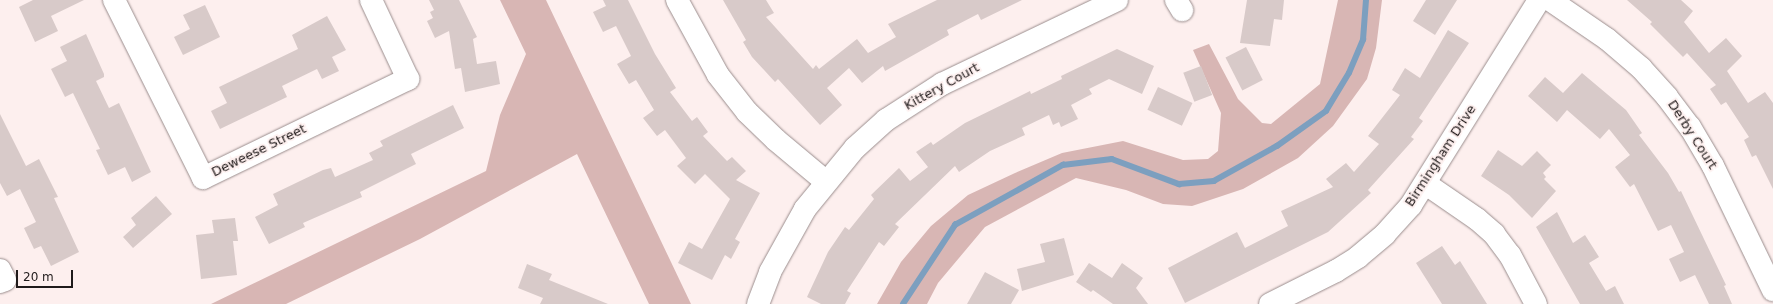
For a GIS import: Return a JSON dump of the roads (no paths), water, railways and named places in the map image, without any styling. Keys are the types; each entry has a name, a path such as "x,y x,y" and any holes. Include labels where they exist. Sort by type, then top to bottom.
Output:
{"street":[{"name":"Deweese Street","path":"114,0 203,178 408,79 371,0"},
{"path":"677,0 694,36 718,75 748,112 776,140 825,181"},
{"name":"Kittery Court","path":"758,304 790,233 825,181 855,148 886,120 922,95 1117,0"},
{"name":"Birmingham Drive","path":"1281,302 1358,257 1384,234 1426,184 1539,0"},
{"name":"Derby Court","path":"1550,0 1607,39 1641,68 1667,96 1690,127 1713,166 1773,290"},
{"path":"1426,184 1477,219 1494,234 1510,255 1536,304"}],"waterway":[{"path":"903,304 955,225 1063,165 1112,159 1179,184 1214,181 1277,146 1326,111 1349,73 1363,40 1366,0"}]}
